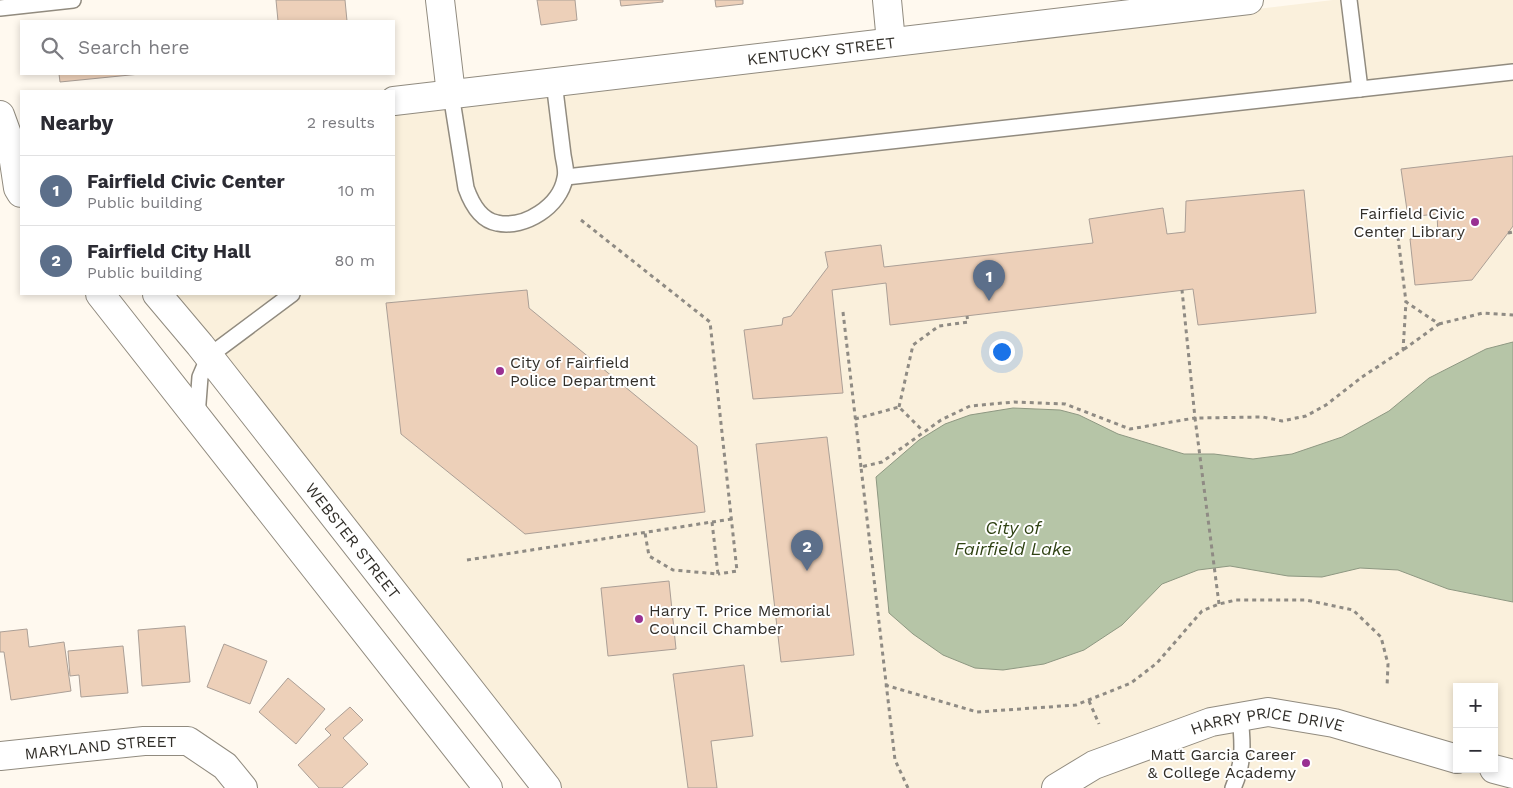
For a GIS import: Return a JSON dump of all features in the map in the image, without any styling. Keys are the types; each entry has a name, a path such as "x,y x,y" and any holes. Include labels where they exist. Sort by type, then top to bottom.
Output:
{"street":[{"path":"440,0 451,94"},
{"path":"887,0 890,42"},
{"name":"KENTUCKY STREET","path":"395,101 890,42 1091,10 1249,0"},
{"path":"0,116 14,150 18,188 20,191"},
{"path":"101,295 488,788"},
{"name":"WEBSTER STREET","path":"158,295 209,356 547,788"},
{"name":"HARRY PRICE DRIVE","path":"1056,788 1094,765 1211,722 1268,712 1334,723 1453,758"},
{"name":"MARYLAND STREET","path":"0,756 144,741 188,741 225,766 243,788"},
{"path":"1498,770 1513,774"}],"lane":[{"path":"0,8 73,0"},
{"path":"1349,0 1360,89"},
{"path":"566,177 1513,72"},
{"path":"451,94 466,188 470,202 481,215 497,223 514,223 536,216 550,206 566,177 554,82"},
{"path":"197,418 200,377 209,356 291,295"},
{"path":"1233,788 1240,773 1244,744 1240,717"}],"path":[{"path":"581,220 710,322 737,571 718,574 673,570 649,556 645,533"},
{"path":"1397,229 1406,302 1403,350"},
{"path":"1508,233 1513,232"},
{"path":"1182,290 1195,418 1219,604"},
{"path":"1406,302 1439,324"},
{"path":"843,312 895,760 908,788"},
{"path":"861,467 882,462 941,420 970,406 1014,402 1066,404 1130,429 1195,418 1263,417 1282,421 1306,416 1326,405 1362,377 1439,324 1483,313 1513,315"},
{"path":"899,407 913,345 939,326 968,322 967,316"},
{"path":"899,407 923,432"},
{"path":"855,419 899,407"},
{"path":"467,560 732,519"},
{"path":"712,522 718,574"},
{"path":"885,685 978,712 1076,705 1131,683 1157,663 1202,611 1236,600 1306,600 1353,610 1381,637 1388,664 1387,687"},
{"path":"1089,701 1099,724"}],"shaded area":[{"path":"1333,0 1513,0 1513,788 533,788 155,295 395,295 395,111"}],"water":[{"name":"City of Fairfield Lake","path":"1513,342 1513,602 1448,589 1398,570 1360,568 1322,577 1288,576 1230,566 1198,570 1162,584 1122,625 1084,650 1044,664 1003,670 975,668 943,655 913,634 889,613 876,477 919,440 945,424 970,415 1013,408 1060,410 1079,415 1118,434 1184,454 1214,454 1253,459 1292,454 1342,437 1389,411 1429,378 1486,349"}],"building":[{"path":"276,0 345,0 347,20 278,20"},
{"path":"537,0 575,0 577,20 541,25"},
{"path":"620,0 663,0 663,2 621,6"},
{"path":"715,0 743,0 743,4 716,7"},
{"path":"59,75 130,75 60,82"},
{"name":"Fairfield Civic Center Library","path":"1513,156 1513,226 1508,233 1472,280 1415,285 1410,239 1438,235 1437,214 1408,217 1401,169"},
{"path":"1304,190 1316,313 1198,325 1193,289 890,325 886,283 832,290 843,393 753,399 744,330 782,325 783,318 791,316 828,267 825,252 881,245 884,267 1093,243 1089,219 1163,208 1167,234 1185,232 1186,201"},
{"name":"City of Fairfield Police Department","path":"527,290 529,308 697,446 705,512 525,534 401,434 386,303"},
{"path":"827,437 854,655 781,662 756,444"},
{"name":"Harry T. Price Memorial Council Chamber","path":"669,581 676,649 608,656 601,588"},
{"path":"185,626 190,682 142,686 138,630"},
{"path":"27,629 29,647 64,642 71,691 11,700 4,652 0,652 0,632"},
{"path":"224,644 267,661 250,704 207,687"},
{"path":"123,646 128,693 81,697 79,675 70,676 68,651"},
{"path":"744,665 753,736 711,741 717,788 688,788 673,674"},
{"path":"288,678 325,709 296,744 259,712"},
{"path":"350,707 363,720 343,738 368,764 342,788 319,788 298,765 331,735 325,729"}],"place":[{"name":"Fairfield Civic Center Library","path":"1475,222"},
{"name":"Fairfield Civic Center","path":"989,301"},
{"name":"City of Fairfield Police Department","path":"500,371"},
{"name":"Fairfield City Hall","path":"807,571"},
{"name":"Harry T. Price Memorial Council Chamber","path":"639,619"},
{"name":"Matt Garcia Career & College Academy","path":"1306,763"}]}
